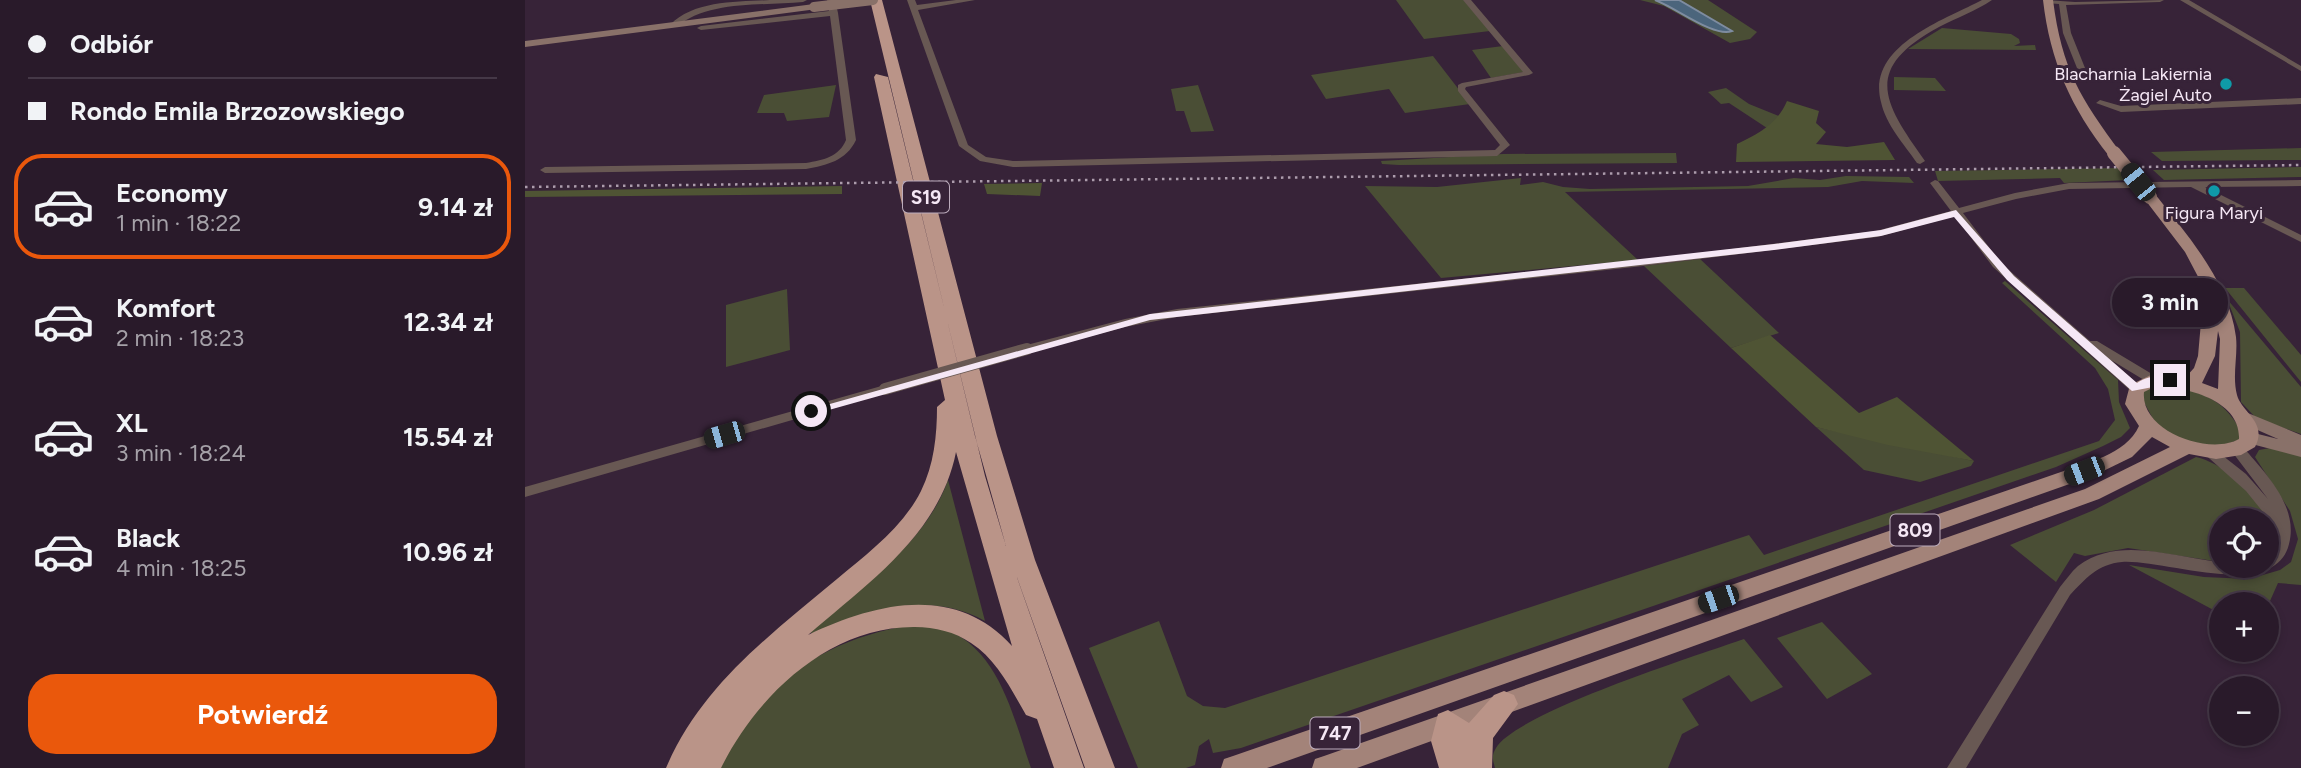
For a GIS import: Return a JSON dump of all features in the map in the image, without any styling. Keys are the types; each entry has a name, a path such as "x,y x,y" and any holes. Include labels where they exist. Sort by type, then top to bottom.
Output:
{"highway":[{"name":"S19","path":"864,0 948,373 997,557 1067,760"},
{"name":"S19","path":"875,0 986,436 1027,570 1100,768"},
{"path":"681,768 704,725 740,682 875,562 900,537 925,505 945,454 948,373"},
{"path":"706,768 733,717 751,695 782,667 840,633 875,621 908,616 956,622 992,643 1022,682 1067,760"},
{"path":"1448,724 1444,734 1446,747 1469,767 1479,733 1504,704"}],"main road":[{"path":"2048,1 2053,43 2063,76 2087,119 2192,251 2222,307 2227,327 2226,384 2237,411 2249,428 2244,444"},
{"path":"2189,384 2201,373 2207,358 2211,289"},
{"path":"2198,449 2149,425 2134,405 2136,388 2153,380 2189,384 2237,411"},
{"name":"809","path":"1437,697 2075,474 2140,442 2149,425"},
{"name":"809","path":"1448,724 2092,494 2198,449 2244,444"},
{"path":"1437,697 1448,724"},
{"name":"747","path":"1233,768 1437,697"},
{"name":"747","path":"1324,768 1448,724"}],"street":[{"path":"674,25 683,15 701,9 803,0"},
{"path":"545,170 797,166 834,158 849,148 851,140 831,0"},
{"path":"525,44 875,0"},
{"path":"971,0 913,4 964,146 983,159 1013,164 1497,153 1504,145 1461,89 1462,85 1529,74 1468,1"},
{"path":"1468,1 1478,0"},
{"path":"1920,161 1884,103 1881,91 1884,72 1903,47 1988,0"},
{"path":"2048,1 2160,0"},
{"path":"2185,0 2301,69"},
{"path":"2062,2 2067,33 2081,68"},
{"path":"701,28 834,13"},
{"path":"2100,103 2121,109 2301,101"},
{"path":"1935,183 1997,265 2136,388"},
{"path":"525,492 1114,325 1177,313 1881,233 2042,190 2105,183 2301,183"},
{"path":"2190,183 2301,239"},
{"path":"2065,326 2153,380"},
{"path":"2237,411 2301,442"},
{"path":"2244,444 2301,451"},
{"path":"2244,444 2275,496 2286,523 2279,554"},
{"path":"2198,449 2236,472 2263,499 2284,534"},
{"path":"1956,768 2065,592 2084,569 2103,559 2127,556 2209,568"}],"green space":[{"path":"1396,0 1465,0 1490,31 1424,39"},
{"path":"1640,0 1708,0 1757,32 1750,39 1730,43 1664,6"},
{"path":"1942,28 2011,34 2019,39 2020,43 2014,46 2035,45 2036,50 1908,49"},
{"path":"1503,46 1524,72 1491,78 1472,50"},
{"path":"1433,56 1470,104 1405,113 1389,89 1326,99 1311,75"},
{"path":"1894,77 1935,78 1946,91 1894,90"},
{"path":"836,85 829,117 787,121 784,113 757,113 764,95"},
{"path":"1198,85 1214,131 1191,132 1184,111 1176,111 1171,89"},
{"path":"1726,88 1749,104 1781,117 1767,128 1729,103 1721,104 1708,92"},
{"path":"1787,101 1819,111 1816,123 1826,132 1816,144 1847,147 1884,142 1895,160 1736,162 1737,144 1767,127"},
{"path":"2301,148 2301,160 2162,161 2151,152"},
{"path":"1676,153 1677,163 1399,165 1382,164 1381,161 1503,154"},
{"path":"2301,167 2301,177 2164,180 2153,170"},
{"path":"2119,168 2129,180 2064,183 2060,178 1938,181 1935,171"},
{"path":"1846,176 1909,177 1914,183 1862,181 1828,187 1565,192 1638,260 1441,278 1365,186 1437,187 1521,178 1520,185 1543,182 1590,189 1748,186 1794,178 1820,180"},
{"path":"1042,183 1040,196 987,194 984,184"},
{"path":"842,186 842,194 525,197 525,191"},
{"path":"1700,259 1779,333 1731,348 1644,266"},
{"path":"2005,281 2118,380 2119,402 2130,428 2121,437 2056,467 1241,748 1213,753 1209,739 1199,746 1195,765 1186,768 1138,768 1089,648 1159,621 1187,696 1203,706 1225,708 1749,535 1764,555 2099,441 2115,420 2108,389 2095,368 2002,283"},
{"path":"2225,288 2244,288 2301,355 2301,382"},
{"path":"787,289 790,350 726,367 726,305"},
{"path":"2227,299 2301,387 2301,434 2256,418 2241,402 2240,332"},
{"path":"1770,335 1859,413 1897,397 1974,461 1888,445 1816,427 1731,348"},
{"path":"2159,384 2197,392 2217,402 2241,431 2239,440 2216,447 2181,440 2157,426 2140,395 2143,390"},
{"path":"1816,427 1974,461 1971,466 1920,482 1864,470"},
{"path":"2270,448 2301,456 2301,585 2278,583 2274,592 2209,592 2209,608 2129,565 2209,578 2279,578 2279,570 2291,562 2298,539 2290,511 2255,457 2259,450"},
{"path":"2196,457 2232,475 2262,508 2209,508 2209,560 2128,548 2085,556 2074,553 2056,582 2010,545 2094,510"},
{"path":"948,480 985,621 942,606 920,605 854,617 813,635 810,631 908,545 938,503"},
{"path":"1822,622 1872,674 1827,699 1777,638"},
{"path":"912,625 939,627 959,636 976,649 1001,685 1031,768 720,768 753,713 773,690 796,671 850,642"},
{"path":"1744,639 1783,687 1751,702 1729,675 1682,699 1699,725 1682,734 1668,768 1495,768 1493,756 1496,748 1511,734 1537,718 1610,686"}],"water":[{"path":"1655,0 1679,0 1732,31 1724,32 1705,26"}],"railway":[{"path":"525,187 2301,165"}],"place":[{"name":"Blacharnia Lakiernia Żagiel Auto","path":"2226,84"},
{"name":"Figura Maryi","path":"2214,191"}],"route":[{"path":"811,411 1084,333 1150,317 1774,247 1881,233 1956,213 2010,278 2136,388 2148,381 2170,380"}]}
